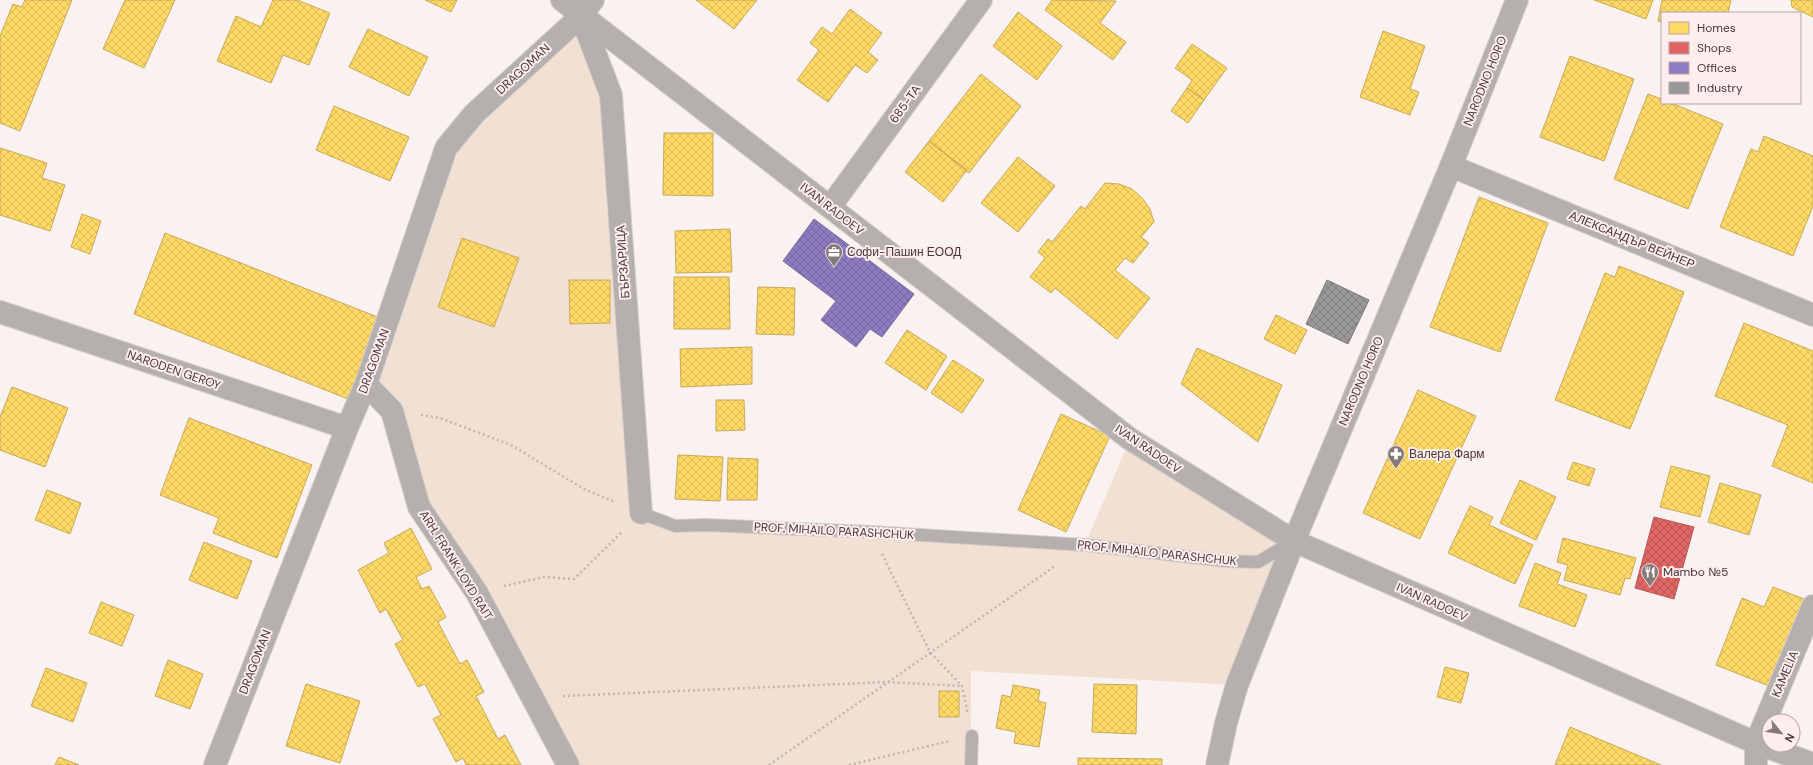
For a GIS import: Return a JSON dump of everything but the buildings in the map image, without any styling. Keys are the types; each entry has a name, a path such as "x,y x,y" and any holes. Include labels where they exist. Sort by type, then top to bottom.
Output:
{"street":[{"name":"IVAN RADOEV","path":"562,0 587,8 830,207 1130,439 1294,541 1756,743 1813,764"},
{"name":"685-ТА","path":"830,207 982,0"},
{"name":"NARODNO HORO","path":"1218,765 1226,723 1237,685 1294,541 1452,166 1517,0"},
{"name":"DRAGOMAN","path":"215,765 347,428 366,384 446,148 474,114 587,8"},
{"name":"БЪРЗАРИЦА","path":"587,8 611,95 641,513"},
{"name":"АЛЕКСАНДЪР ВЕЙНЕР","path":"1452,166 1813,315"},
{"name":"NARODEN GEROY","path":"0,312 347,428"},
{"name":"ARH. FRANK LOYD RAIT","path":"366,384 392,411 419,507 477,593 568,765"},
{"name":"KAMELIA","path":"1756,765 1756,743 1813,606"}],"lane":[{"name":"PROF. MIHAILO PARASHCHUK","path":"641,513 675,526 705,525 871,532 1085,545 1226,561 1258,562 1294,541"},
{"path":"971,765 972,736"}],"path":[{"path":"392,411 440,418 511,445 584,489 641,513 574,579 544,577 477,593"},
{"path":"850,765 972,736 962,686 930,652 871,532"},
{"path":"769,765 1085,545"},
{"path":"532,698 887,682 962,686"}],"shaded area":[{"path":"581,16 611,95 641,513 675,526 1085,545 1130,439 1294,541 1237,685 971,671 971,765 568,765 419,507 392,411 366,384 446,148"}],"place":[{"name":"Софи-Пашин ЕООД","path":"834,267"},
{"name":"Валера Фарм","path":"1396,469"},
{"name":"Mambo №5","path":"1650,587"}]}
